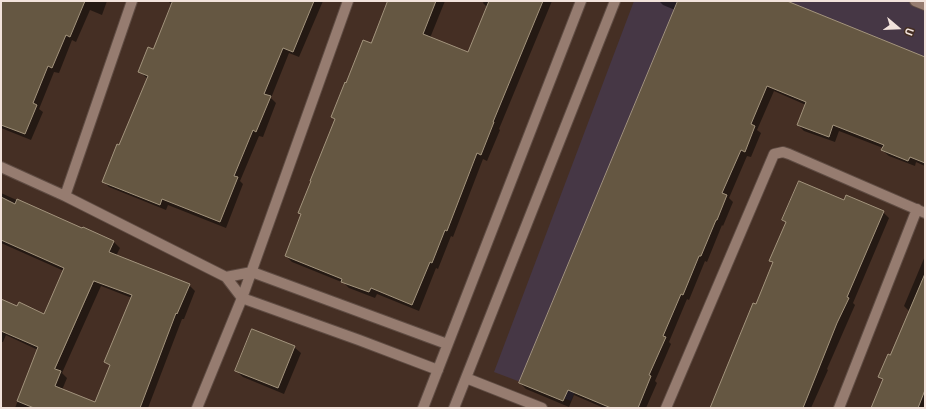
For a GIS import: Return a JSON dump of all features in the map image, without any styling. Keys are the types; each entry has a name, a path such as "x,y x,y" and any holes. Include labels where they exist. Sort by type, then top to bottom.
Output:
{"street":[{"path":"65,196 132,1"},
{"path":"197,408 252,272 348,1"},
{"path":"423,408 581,1"},
{"path":"454,408 616,1"},
{"path":"915,1 925,5"},
{"path":"666,408 774,154 783,152 921,211 839,408"},
{"path":"1,167 65,196 226,277 242,298 438,370"},
{"path":"226,277 252,272 448,344"},
{"path":"466,378 542,408"}],"shaded area":[{"path":"634,1 925,1 925,117 726,36 571,401 494,372"}],"building":[{"path":"1,1 85,1 70,37 66,35 52,68 48,66 33,103 37,105 25,134 1,125"},
{"path":"173,1 314,1 293,52 283,48 264,94 271,96 256,132 253,130 234,176 238,177 220,222 162,199 160,205 102,182 117,144 119,145 148,76 138,72 148,47 153,49"},
{"path":"388,1 436,1 423,34 468,52 489,1 543,1 481,155 477,153 447,231 445,230 432,263 430,262 412,305 371,288 369,292 341,282 342,279 285,256 301,214 298,213 335,119 331,117 345,82 346,83 363,40 371,43"},
{"path":"678,1 787,1 925,57 925,163 910,157 908,161 881,150 884,145 833,125 829,137 797,125 806,102 767,86 751,124 755,126 745,152 741,150 722,193 727,195 701,256 699,256 683,295 681,294 663,336 666,337 649,375 651,376 638,408 611,408 568,390 563,401 519,383"},
{"path":"799,181 844,200 846,195 884,211 847,297 849,298 837,323 803,408 710,408 753,303 756,304 773,262 769,261 786,222 782,220"},
{"path":"1,197 15,204 17,199 114,241 109,252 190,284 177,314 176,313 140,408 34,408 17,401 38,347 1,331 1,299 17,306 19,302 44,314 64,268 1,240","holes":["94,281 132,295 104,362 110,365 95,402 55,386 61,371 55,369"]},
{"path":"925,274 925,390 918,408 871,408 883,379 878,377 888,354 890,355"},
{"path":"252,329 295,346 278,388 235,371"}]}
